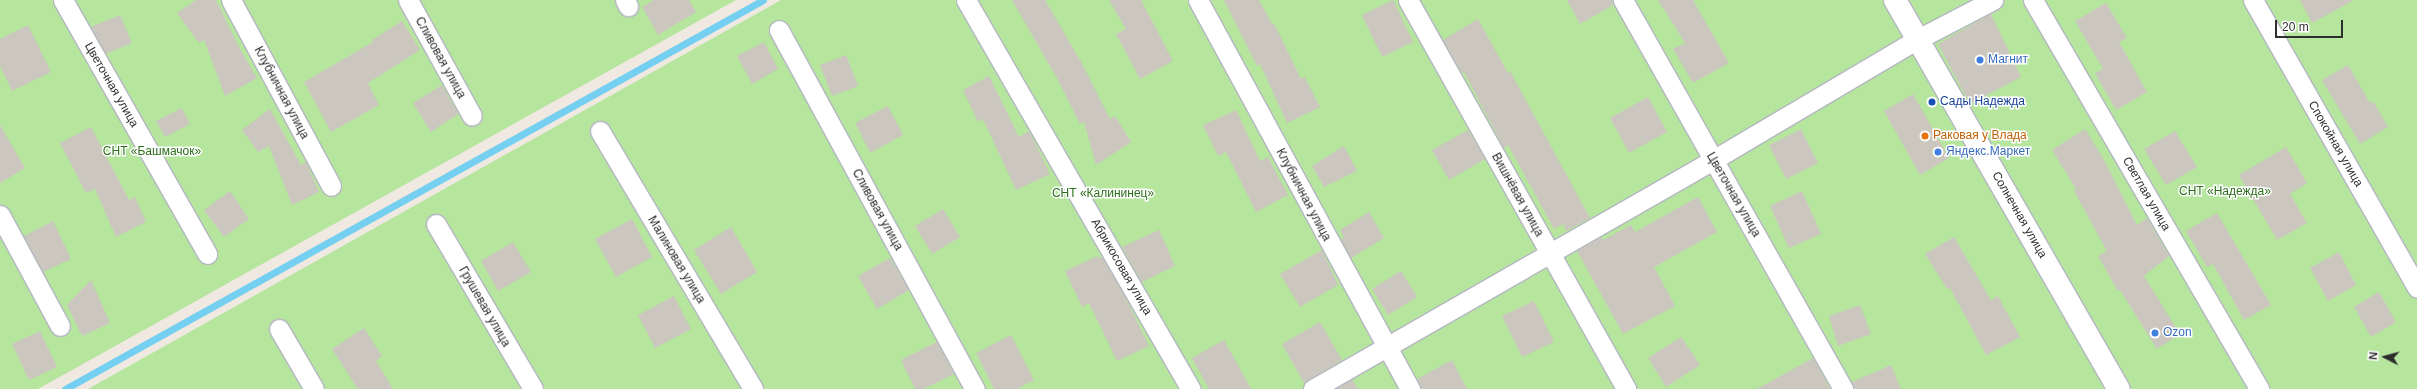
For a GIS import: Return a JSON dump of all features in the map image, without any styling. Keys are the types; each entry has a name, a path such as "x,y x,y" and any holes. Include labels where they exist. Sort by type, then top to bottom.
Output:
{"street":[{"name":"Цветочная улица","path":"63,0 207,254"},
{"name":"Клубничная улица","path":"231,0 331,186"},
{"name":"Сливовая улица","path":"408,0 472,116"},
{"name":"Абрикосовая улица","path":"966,0 1191,389"},
{"name":"Клубничная улица","path":"1198,0 1410,389"},
{"name":"Вишнёвая улица","path":"1408,0 1626,389"},
{"name":"Цветочная улица","path":"1622,0 1843,389"},
{"name":"Солнечная улица","path":"1895,0 2119,389"},
{"path":"1313,389 1713,160 1918,39 1993,0"},
{"name":"Светлая улица","path":"2033,0 2258,389"},
{"name":"Спокойная улица","path":"2253,0 2417,288"},
{"name":"Сливовая улица","path":"779,30 975,389"},
{"name":"Малиновая улица","path":"600,131 753,389"},
{"path":"0,216 60,326"},
{"name":"Грушевая улица","path":"436,224 533,389"},
{"path":"279,329 314,389"}],"green space":[{"name":"СНТ «Башмачок»","path":"0,0 736,0 38,389 0,389"},
{"name":"СНТ «Калининец»","path":"781,0 2417,0 2417,389 88,389"}],"building":[{"path":"196,0 216,0 240,49 257,78 225,96 204,40 199,43 177,13"},
{"path":"654,0 689,0 696,12 658,35 642,7"},
{"path":"1012,0 1045,0 1084,67 1110,119 1115,116 1131,142 1096,165 1084,122 1080,124 1058,80"},
{"path":"1109,0 1141,0 1173,61 1140,79 1116,34 1126,29"},
{"path":"1224,0 1259,0 1272,24 1274,23 1301,79 1305,77 1320,107 1287,123 1260,64 1257,66"},
{"path":"1393,0 1413,42 1382,57 1362,15"},
{"path":"1567,0 1612,0 1613,5 1580,24"},
{"path":"1658,0 1693,0 1729,63 1693,83 1673,49 1685,43"},
{"path":"2300,0 2354,0 2312,23"},
{"path":"2106,3 2127,38 2119,42 2147,92 2116,110 2095,73 2103,69 2075,21"},
{"name":"Магнит","path":"1991,14 2021,77 1970,104 1938,44"},
{"path":"120,15 132,43 106,54 91,27"},
{"path":"1478,19 1508,73 1510,71 1590,218 1566,231 1563,224 1554,229 1508,145 1504,148 1464,72 1462,73 1443,40"},
{"path":"402,21 420,50 368,83 379,105 331,132 304,82 373,42 372,40"},
{"path":"28,25 51,72 12,91 0,66 0,39"},
{"path":"764,42 778,69 752,84 737,56"},
{"path":"846,55 858,86 832,96 820,65"},
{"path":"2348,65 2370,103 2373,101 2388,127 2360,144 2322,80"},
{"path":"989,76 1019,137 1029,131 1050,174 1016,190 983,119 978,122 963,90"},
{"path":"442,85 458,114 431,132 413,103"},
{"path":"1913,94 1949,158 1920,175 1884,111"},
{"path":"1648,97 1667,132 1629,153 1610,118"},
{"path":"888,106 903,135 870,153 855,123"},
{"path":"182,108 190,124 165,137 156,121"},
{"path":"270,109 301,165 306,162 319,192 292,205 269,146 258,152 242,130"},
{"path":"1236,110 1260,161 1268,157 1288,195 1256,212 1226,152 1218,156 1203,125"},
{"path":"0,125 25,168 0,183"},
{"path":"91,127 129,200 135,197 146,222 116,237 95,189 86,193 60,143"},
{"path":"1801,129 1818,163 1786,179 1769,145"},
{"path":"2085,129 2103,158 2137,225 2147,218 2169,256 2144,276 2180,334 2157,349 2120,290 2118,291 2098,256 2107,251 2074,191 2076,189 2052,150"},
{"path":"1468,130 1485,159 1449,180 1432,150"},
{"path":"2175,131 2197,167 2166,185 2144,149"},
{"path":"1344,146 1357,171 1324,187 1312,166"},
{"path":"2286,147 2307,183 2290,194 2307,223 2277,240 2239,175"},
{"path":"230,191 249,219 224,237 204,210"},
{"path":"1802,191 1821,234 1789,248 1770,206"},
{"path":"1698,197 1717,232 1654,267 1675,306 1623,334 1577,251 1601,237 1603,240 1631,225 1635,232"},
{"path":"943,209 960,237 932,254 915,226"},
{"path":"1369,212 1384,238 1351,258 1341,239 1344,237 1340,230"},
{"path":"2217,213 2271,305 2244,320 2213,264 2207,267 2186,231"},
{"path":"632,219 652,257 616,277 595,239"},
{"path":"53,221 71,259 43,272 24,236"},
{"path":"731,227 757,272 721,294 694,250"},
{"path":"1159,230 1175,266 1142,282 1122,247"},
{"path":"1954,237 1991,300 1998,296 2020,337 1986,355 1950,288 1947,289 1925,254"},
{"path":"513,242 531,272 498,291 481,261"},
{"path":"1322,250 1338,285 1300,307 1280,274"},
{"path":"2339,252 2356,285 2328,301 2310,268"},
{"path":"1098,256 1099,258 1102,257 1124,295 1149,346 1117,361 1089,303 1082,307 1065,271"},
{"path":"890,258 909,290 877,309 858,276"},
{"path":"1401,271 1417,297 1388,315 1372,289"},
{"path":"91,280 110,323 82,336 67,305"},
{"path":"2379,292 2396,322 2371,337 2354,307"},
{"path":"674,296 691,329 655,348 638,315"},
{"path":"1534,301 1554,342 1522,357 1502,316"},
{"path":"1860,305 1871,334 1838,346 1829,316"},
{"path":"1320,322 1342,360 1304,383 1282,344"},
{"path":"364,328 382,356 376,361 393,389 358,389 332,349"},
{"path":"40,331 57,367 29,380 12,344"},
{"path":"1011,335 1034,380 1017,389 994,389 976,353"},
{"path":"1681,337 1700,365 1666,387 1648,358"},
{"path":"1224,340 1251,389 1209,389 1192,358"},
{"path":"937,342 954,374 924,389 915,389 901,360"},
{"path":"1813,358 1830,389 1757,389"},
{"path":"1452,360 1467,389 1421,389 1417,379"},
{"path":"1891,365 1901,389 1854,389 1852,382"},
{"path":"1352,379 1358,389 1335,389"}],"waterway":[{"path":"65,389 763,0"}],"place":[{"name":"Магнит","path":"1980,60"},
{"name":"Сады Надежда","path":"1932,102"},
{"name":"Раковая у Влада","path":"1925,136"},
{"name":"Яндекс.Маркет","path":"1938,152"},
{"name":"Ozon","path":"2155,333"}],"park label":[{"name":"СНТ «Надежда»","path":"2225,192"}]}
